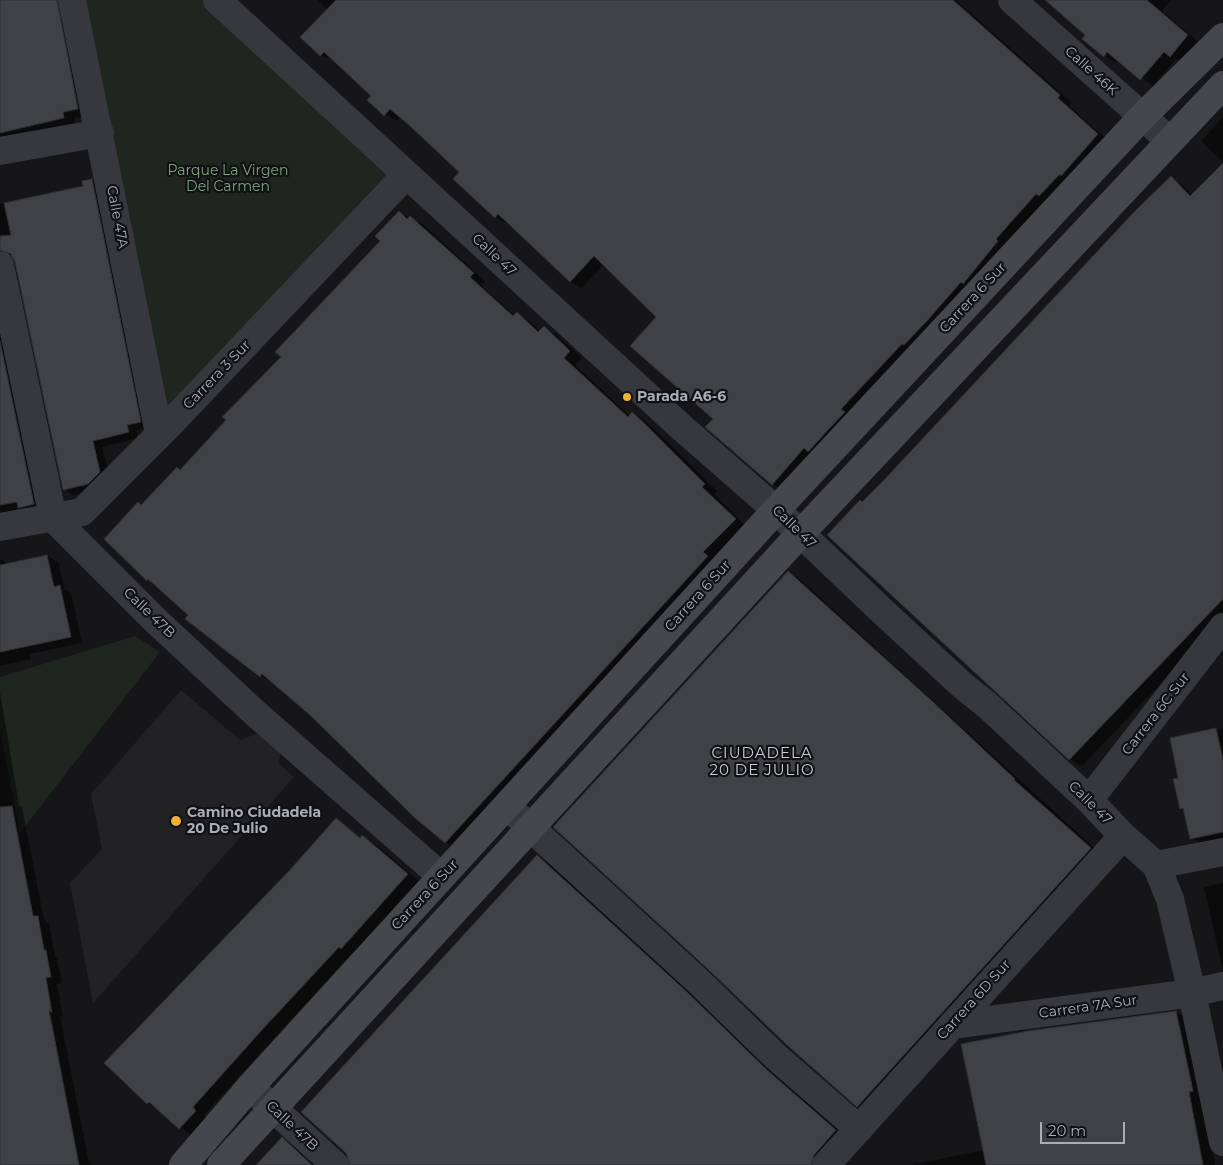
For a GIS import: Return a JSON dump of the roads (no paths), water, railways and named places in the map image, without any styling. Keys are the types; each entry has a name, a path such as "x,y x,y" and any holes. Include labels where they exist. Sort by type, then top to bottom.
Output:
{"street":[{"name":"Calle 47A","path":"72,0 159,434"},
{"name":"Calle 47","path":"217,0 680,426 776,510 954,678 987,705 1089,800 1123,836 1156,865 1170,899 1223,1142"},
{"name":"Calle 46K","path":"1012,0 1170,141"},
{"name":"Carrera 6 Sur","path":"183,1165 250,1087 441,876 776,510 1142,117 1223,37"},
{"path":"221,1165 800,533 1223,85"},
{"path":"0,151 100,133"},
{"name":"Carrera 3 Sur","path":"0,527 82,512 406,175"},
{"path":"0,265 53,518"},
{"name":"Calle 47B","path":"53,518 155,620 254,714 441,876"},
{"name":"Carrera 6C Sur","path":"1089,800 1223,627"},
{"path":"507,806 531,826 776,1057 858,1129"},
{"name":"Carrera 6D Sur","path":"826,1165 1123,836"},
{"path":"1156,865 1223,852"},
{"name":"Carrera 7A Sur","path":"952,1024 1192,993 1223,986"},
{"name":"Calle 47B","path":"250,1087 335,1165"}],"place":[{"name":"Parada A6-6","path":"627,397"},
{"name":"Camino Ciudadela 20 De Julio","path":"176,821"}],"district":[{"name":"CIUDADELA 20 DE JULIO","path":"762,762"}],"park label":[{"name":"Parque La Virgen Del Carmen","path":"228,180"}]}
